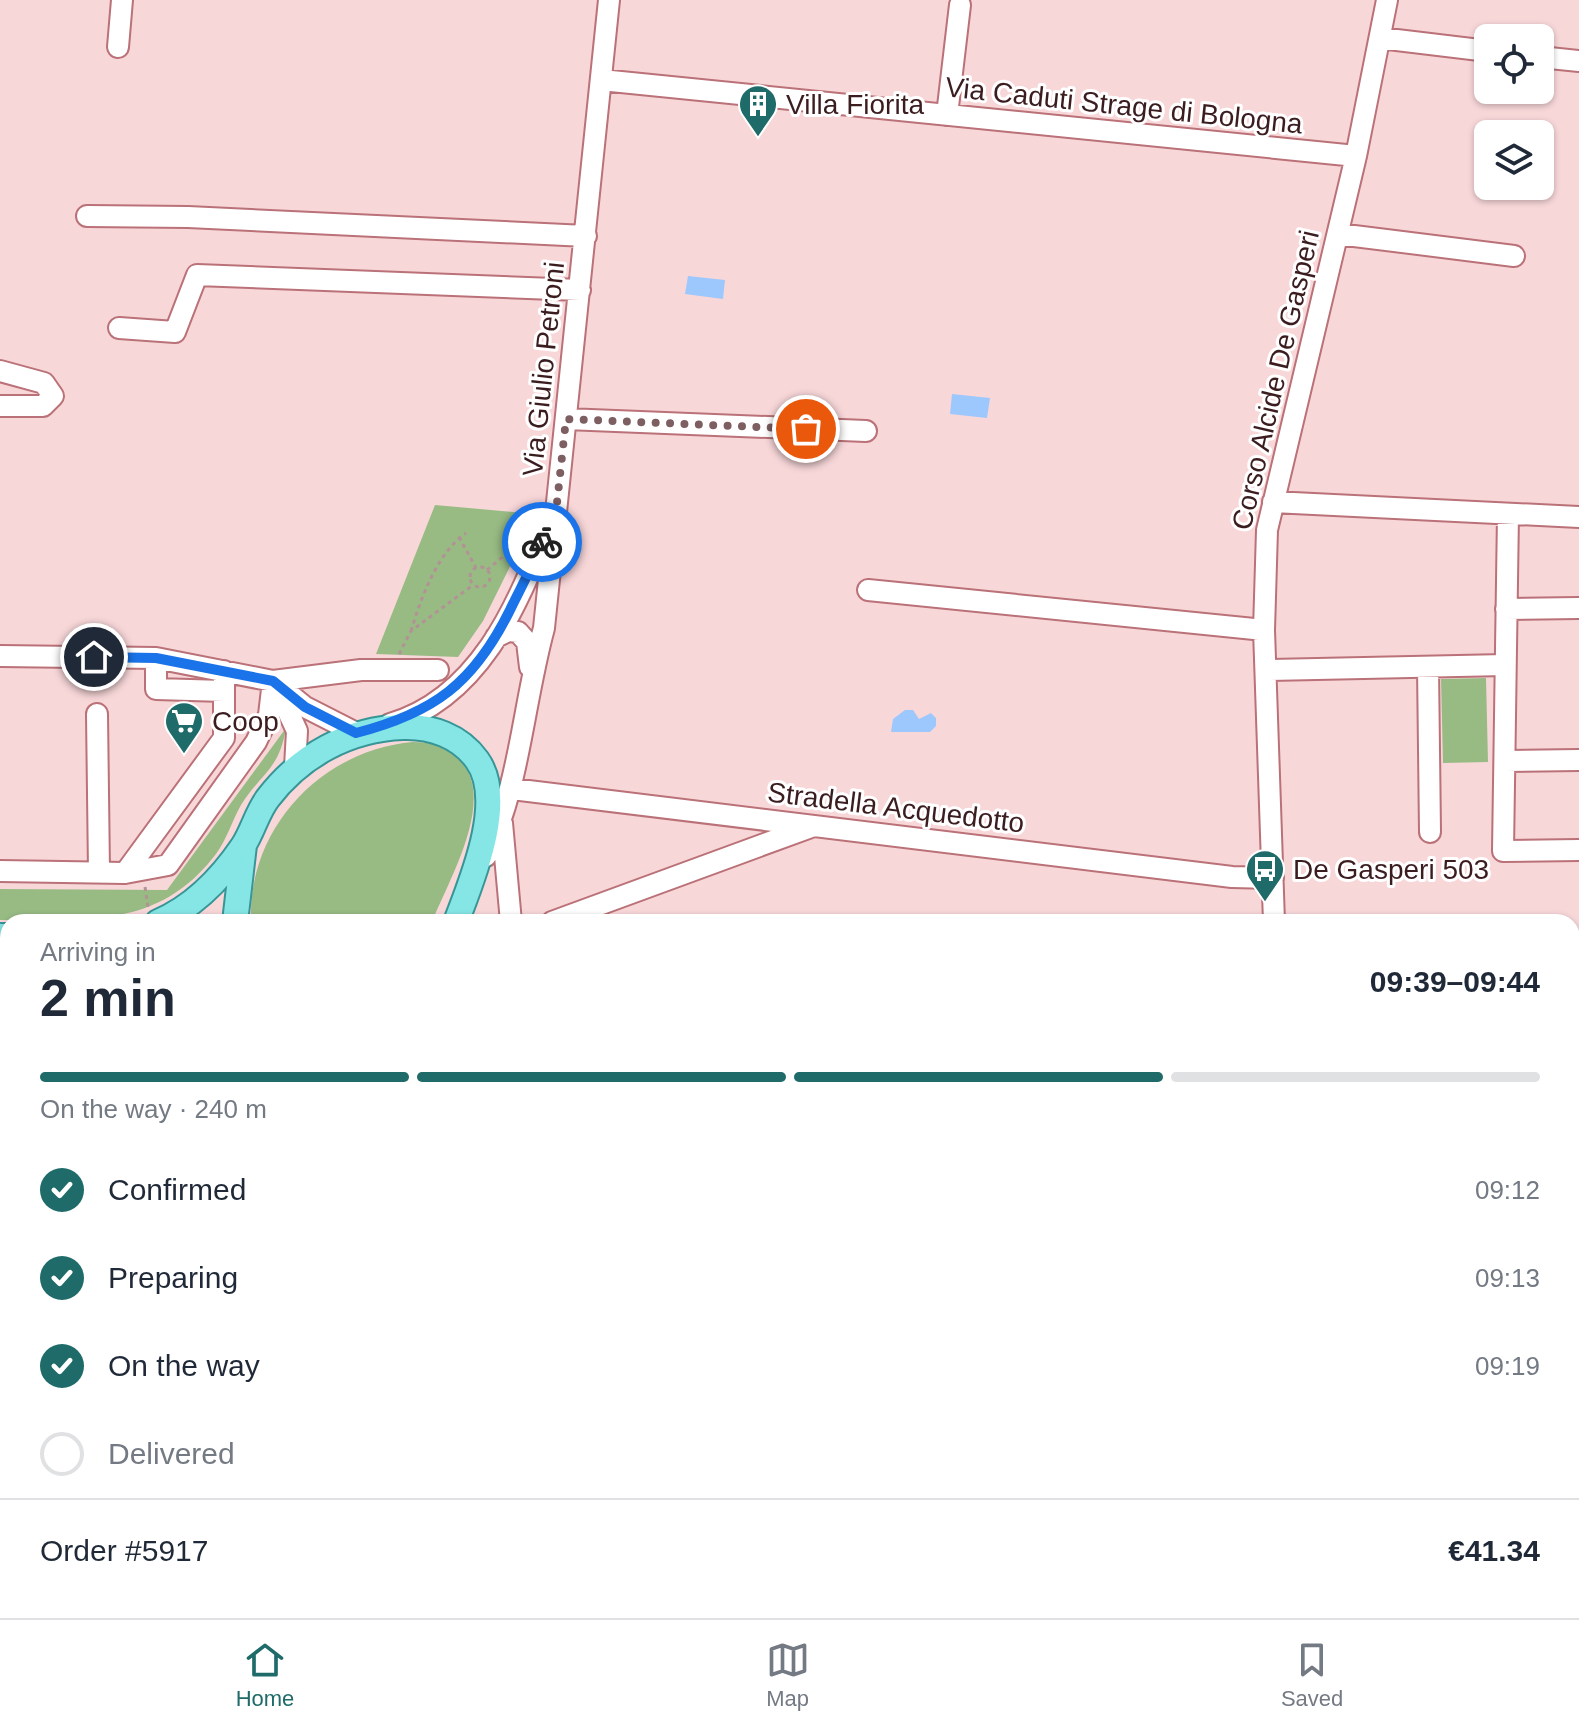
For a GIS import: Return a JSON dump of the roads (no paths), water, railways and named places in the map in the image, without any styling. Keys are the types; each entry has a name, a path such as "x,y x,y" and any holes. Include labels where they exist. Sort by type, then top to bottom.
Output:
{"main road":[{"path":"159,914 200,896 244,845 266,800 295,767 366,731 412,727 444,733 477,760 487,779 490,800 486,825 459,913"},
{"path":"236,914 244,845"}],"street":[{"path":"118,47 122,0"},
{"name":"Via Giulio Petroni","path":"502,823 512,789 531,675 544,628 586,236 601,80 605,0"},
{"name":"Corso Alcide De Gasperi","path":"1274,914 1264,553 1273,502 1356,156 1387,0"},
{"path":"947,115 960,5"},
{"path":"1380,38 1474,49"},
{"path":"1554,58 1579,61"},
{"name":"Via Caduti Strage di Bologna","path":"601,80 1356,156"},
{"path":"87,216 188,217 586,236"},
{"path":"1338,234 1514,256"},
{"path":"119,328 175,332 197,275 580,290"},
{"path":"0,371 44,383 53,396 43,406 0,406"},
{"path":"566,419 866,431"},
{"path":"1273,502 1579,517"},
{"path":"273,681 305,707 366,731 406,719 442,699 478,666 496,637 531,572 557,503"},
{"path":"1508,514 1503,851 1579,850"},
{"path":"868,590 1264,630"},
{"path":"1506,609 1579,608"},
{"path":"496,637 508,631 518,632 527,642 531,675"},
{"path":"0,656 156,658 224,681"},
{"path":"156,658 156,689 224,681 273,681 361,670 438,670"},
{"path":"1266,670 1505,665"},
{"path":"1428,667 1430,832"},
{"path":"135,872 224,738 224,681"},
{"path":"0,871 135,872 168,865 256,742 269,715 273,681"},
{"path":"273,681 297,731 295,767"},
{"path":"97,714 99,872"},
{"path":"224,738 256,742"},
{"path":"1505,761 1579,760"},
{"name":"Stradella Acquedotto","path":"512,789 1232,877 1273,878"},
{"path":"459,913 502,823"},
{"path":"502,823 510,914"},
{"path":"574,914 815,825"}],"water":[{"path":"688,276 725,280 723,299 685,294"},
{"path":"952,394 990,398 987,418 950,414"},
{"path":"905,710 913,710 919,719 931,713 936,718 936,726 930,732 891,732 893,719"}],"place":[{"name":"Villa Fiorita","path":"758,138"},
{"name":"Coop","path":"184,755"},
{"name":"De Gasperi 503","path":"1265,903"}]}
